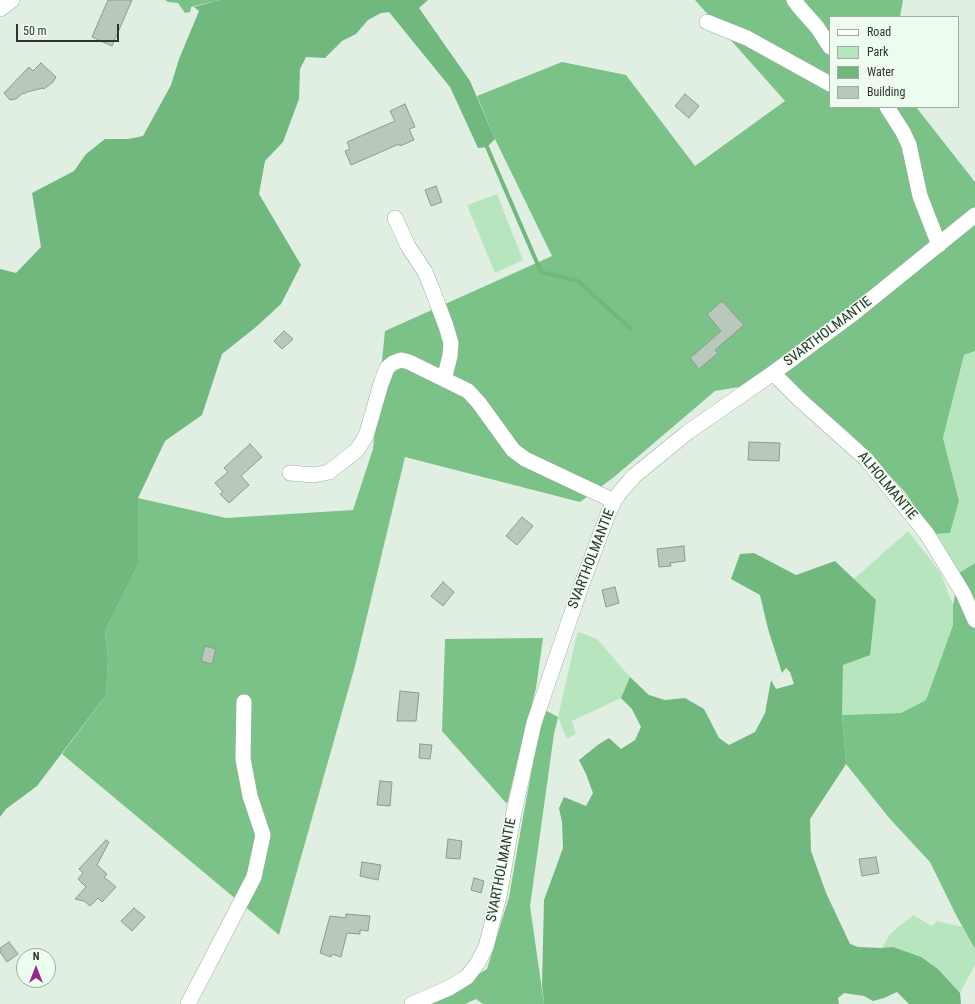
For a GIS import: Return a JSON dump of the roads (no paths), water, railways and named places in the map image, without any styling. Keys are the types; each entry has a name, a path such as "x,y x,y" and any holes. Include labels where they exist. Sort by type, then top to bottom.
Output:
{"street":[{"path":"0,9 12,0"},
{"path":"797,4 829,46"},
{"path":"707,22 747,38 829,83"},
{"path":"888,108 904,132 909,145 920,196 939,245"},
{"name":"SVARTHOLMANTIE","path":"412,1004 449,988 467,977 477,964 486,947 499,896 514,812 534,723 579,592 614,501 634,476 688,432 773,373 854,313 975,215"},
{"path":"395,218 408,246 424,272 446,326 451,343 450,356 444,379"},
{"path":"290,473 314,475 329,472 357,450 366,436 387,368 393,363 401,360 409,362 468,391 476,399 513,450 525,459 614,501"},
{"name":"ALHOLMANTIE","path":"773,373 866,459 880,476 927,534 963,594 975,620"},
{"path":"188,1004 254,877 263,835 250,796 243,759 244,702"}],"water":[{"path":"219,0 428,0 419,8 470,81 495,139 487,147 478,148 450,87 389,12 381,13 368,20 356,34 342,41 325,58 306,57 300,69 299,99 283,142 265,161 259,194 301,265 281,304 256,327 222,354 202,415 165,441 138,498 138,565 105,631 108,660 106,695 37,786 6,809 0,817 0,269 16,273 41,247 32,193 74,171 86,154 105,139 128,139 143,136 171,85 179,59 199,11 194,7"},
{"path":"754,553 796,575 835,561 876,600 870,655 843,665 842,715 846,764 810,819 811,851 826,893 850,944 858,947 893,947 921,957 938,969 960,993 961,1004 909,1004 897,992 873,1001 864,996 844,993 838,998 839,1004 544,1004 542,985 544,900 563,848 562,822 559,808 564,797 586,806 593,793 579,760 609,738 621,749 635,740 641,727 632,709 621,698 630,677 649,695 665,700 685,698 704,709 719,738 729,745 755,732 765,713 771,680 776,689 794,684 790,672 786,668 782,673 768,629 760,595 731,579 740,554"}],"waterway":[{"path":"487,147 541,272 578,281 631,329"}]}
